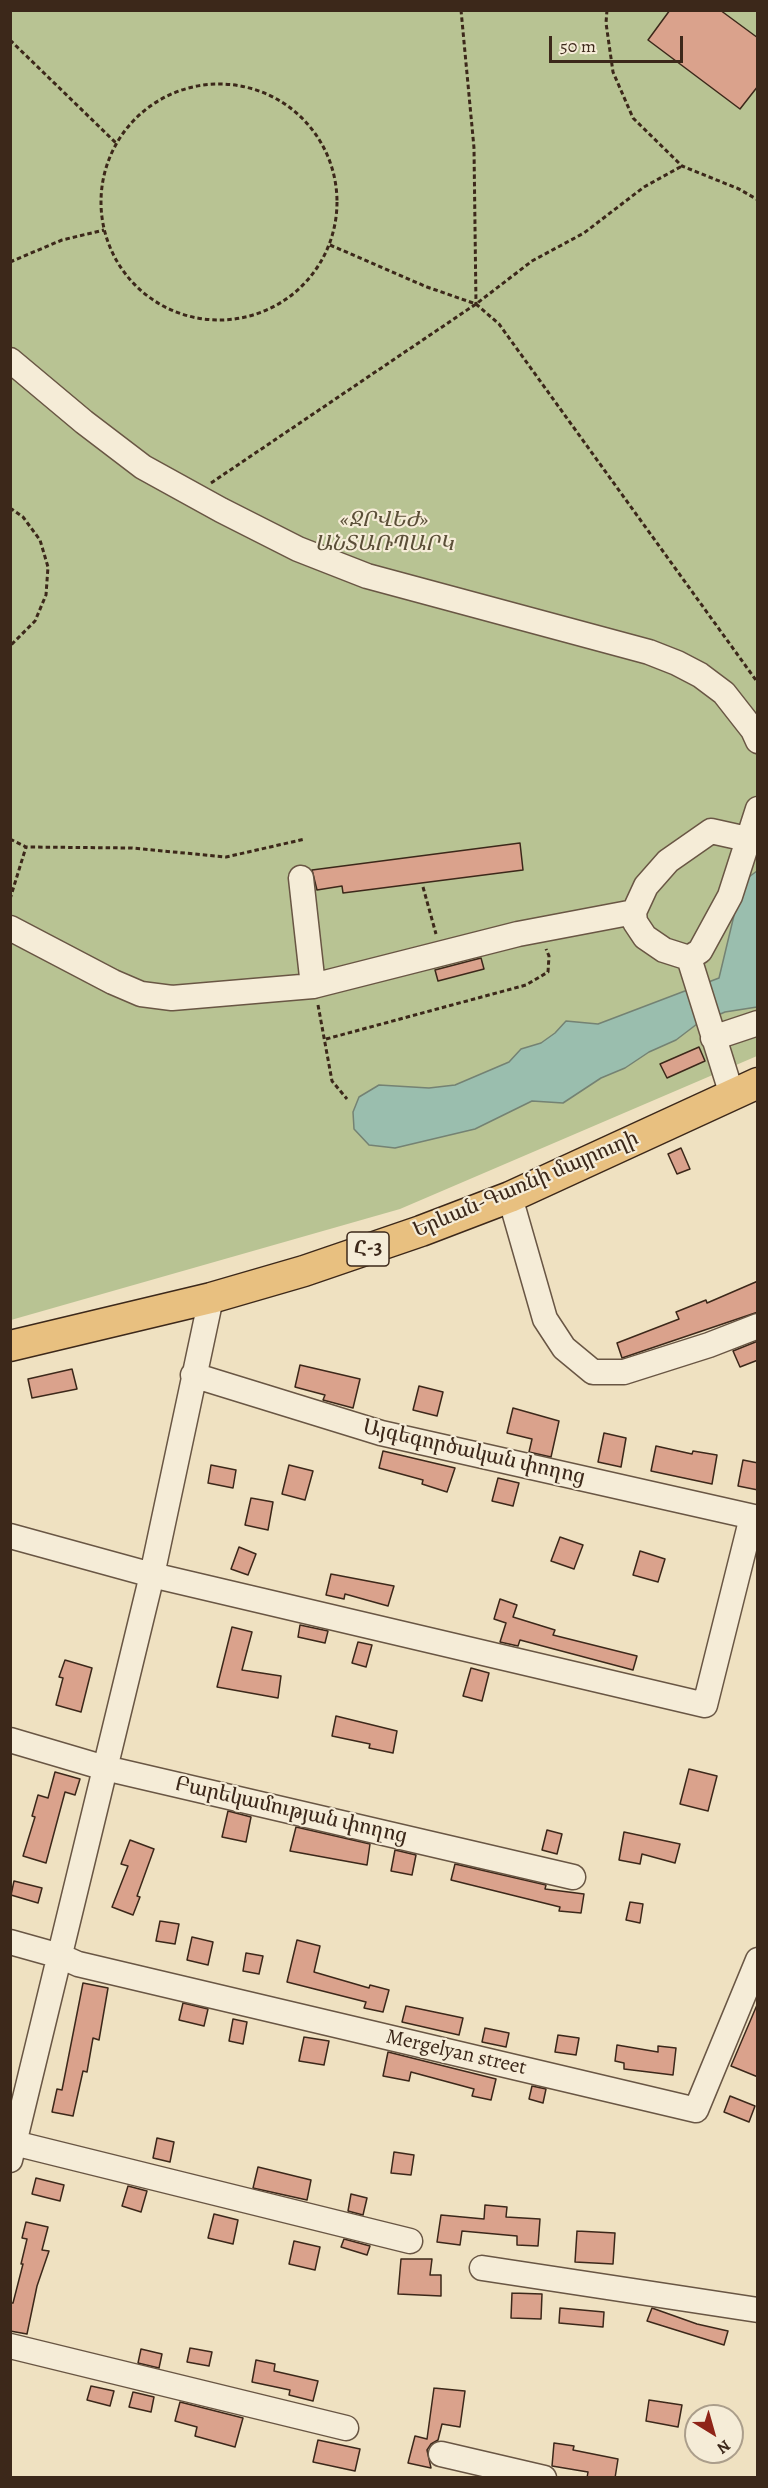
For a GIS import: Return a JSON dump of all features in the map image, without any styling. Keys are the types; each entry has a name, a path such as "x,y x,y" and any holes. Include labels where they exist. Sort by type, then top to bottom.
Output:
{"main road":[{"name":"Երևան-Գառնի մայրուղի","path":"10,1346 211,1298 304,1271 510,1197 745,1089"}],"street":[{"path":"10,360 84,422 143,467 192,495 298,549 367,576 649,652 677,663 700,675 724,693 753,730 758,741"},
{"path":"691,964 730,896 758,809"},
{"path":"745,1089 711,1033 691,964 645,937 635,922 634,912 646,886 668,861 711,831 747,839"},
{"path":"302,878 313,986"},
{"path":"10,928 64,959 141,994 172,998 313,986 518,934 634,912"},
{"path":"711,1033 758,1023"},
{"path":"510,1197 545,1319 564,1348 593,1372 624,1372 709,1345 758,1326"},
{"path":"211,1298 152,1575 12,2148 410,2241"},
{"name":"Այգեգործական փողոց","path":"194,1375 381,1433 755,1517"},
{"path":"10,1536 152,1575 705,1705 755,1517"},
{"name":"Բարեկամության փողոց","path":"10,1740 105,1768 573,1877"},
{"path":"10,1942 60,1956"},
{"name":"Mergelyan street","path":"60,1956 78,1964 696,2110 758,1960"},
{"path":"483,2268 758,2310"},
{"path":"10,2346 346,2428"},
{"path":"441,2454 544,2478"}],"path":[{"path":"461,10 474,148 476,304"},
{"path":"607,10 606,23 613,72 633,118 682,166 739,189 758,200"},
{"path":"10,40 116,143"},
{"path":"213,83 252,87 287,104 315,132 333,167 338,206 329,245 310,278 280,303 245,317 206,320 169,309 137,288 114,257 104,230 102,181 116,143 141,112 174,92 213,83"},
{"path":"192,495 476,304 532,261 584,233 644,188 682,166"},
{"path":"10,262 62,240 104,230"},
{"path":"329,245 427,287 476,304 499,324 758,683"},
{"path":"10,508 23,517 40,540 48,567 46,595 35,621 10,646"},
{"path":"10,839 26,847 132,848 226,857 305,839"},
{"path":"10,899 26,847"},
{"path":"423,887 440,952"},
{"path":"326,1039 526,985 548,972 549,956 543,942 534,933 518,934"},
{"path":"313,986 326,1039 332,1081 347,1099"}],"green space":[{"name":"«ՋՐՎԵԺ» ԱՆՏԱՌՊԱՐԿ","path":"10,11 758,11 757,1056 400,1209 11,1320"}],"shaded area":[{"path":"757,871 757,1007 725,1012 697,1024 676,1040 649,1052 625,1068 601,1078 563,1103 532,1101 475,1129 395,1148 369,1145 354,1129 353,1112 359,1097 379,1085 429,1088 455,1085 509,1062 521,1049 541,1043 566,1021 598,1024 719,978 742,882"}],"building":[{"path":"670,10 720,10 758,38 758,86 740,109 648,40"},
{"path":"520,843 523,870 343,893 342,886 317,890 312,870"},
{"path":"481,958 484,969 438,981 435,970"},
{"path":"699,1047 705,1061 667,1078 660,1064"},
{"path":"681,1148 690,1169 677,1174 668,1154"},
{"path":"758,1281 758,1312 622,1358 617,1343 679,1319 676,1312 706,1300 707,1303"},
{"path":"758,1341 758,1360 740,1367 733,1351"},
{"path":"300,1365 360,1379 353,1408 323,1400 325,1395 295,1387"},
{"path":"72,1369 77,1389 32,1398 28,1379"},
{"path":"419,1386 443,1392 437,1416 413,1410"},
{"path":"513,1408 559,1421 551,1457 529,1452 532,1439 507,1433"},
{"path":"604,1433 626,1438 621,1467 598,1462"},
{"path":"656,1446 692,1454 693,1451 717,1455 712,1484 651,1471"},
{"path":"383,1451 455,1468 447,1492 422,1484 423,1480 379,1468"},
{"path":"743,1460 758,1463 758,1490 738,1486"},
{"path":"211,1465 236,1470 233,1488 208,1483"},
{"path":"289,1465 313,1471 305,1500 282,1494"},
{"path":"498,1478 519,1483 513,1506 492,1501"},
{"path":"251,1498 273,1502 268,1530 245,1525"},
{"path":"560,1537 583,1545 574,1569 551,1561"},
{"path":"239,1547 256,1554 248,1575 231,1569"},
{"path":"640,1551 665,1559 658,1582 633,1575"},
{"path":"331,1574 394,1586 388,1606 345,1594 344,1599 326,1595"},
{"path":"500,1599 517,1605 513,1617 555,1630 553,1635 637,1656 633,1670 520,1640 518,1646 500,1642 506,1623 494,1619"},
{"path":"300,1625 328,1631 325,1643 298,1637"},
{"path":"232,1627 252,1632 242,1670 281,1676 278,1698 217,1687"},
{"path":"358,1642 372,1645 366,1667 352,1663"},
{"path":"65,1660 92,1668 81,1712 56,1705 63,1678 59,1677"},
{"path":"471,1668 489,1673 482,1701 463,1696"},
{"path":"336,1716 397,1731 393,1753 369,1748 370,1744 332,1736"},
{"path":"689,1769 717,1776 708,1811 680,1804"},
{"path":"55,1772 80,1779 75,1795 65,1792 46,1863 23,1856 35,1817 32,1816 38,1795 48,1798"},
{"path":"228,1811 251,1817 246,1842 222,1837"},
{"path":"296,1827 370,1844 367,1865 290,1851"},
{"path":"547,1830 562,1834 557,1854 542,1850"},
{"path":"624,1832 680,1844 675,1863 642,1854 640,1864 619,1860"},
{"path":"130,1840 154,1849 137,1896 140,1897 133,1915 112,1907 128,1866 121,1864"},
{"path":"395,1850 416,1855 412,1875 391,1871"},
{"path":"455,1864 546,1885 545,1889 584,1894 581,1913 559,1911 560,1907 451,1880"},
{"path":"14,1881 42,1888 38,1903 11,1895"},
{"path":"630,1902 643,1904 640,1923 626,1920"},
{"path":"160,1921 179,1924 175,1944 156,1941"},
{"path":"192,1937 213,1942 208,1965 187,1960"},
{"path":"297,1940 320,1946 314,1972 369,1988 370,1985 389,1990 383,2012 364,2008 366,2002 287,1982"},
{"path":"246,1953 263,1956 259,1974 243,1971"},
{"path":"83,1983 108,1988 99,2040 93,2038 87,2072 83,2071 73,2116 52,2112 57,2089 62,2090"},
{"path":"183,2003 208,2009 204,2026 179,2020"},
{"path":"758,2005 758,2077 731,2066"},
{"path":"406,2006 463,2018 459,2035 402,2022"},
{"path":"233,2019 247,2022 243,2044 229,2041"},
{"path":"485,2028 509,2033 506,2047 482,2042"},
{"path":"558,2035 579,2038 576,2055 555,2052"},
{"path":"304,2037 329,2041 324,2065 299,2061"},
{"path":"617,2045 658,2052 658,2046 676,2048 673,2075 624,2069 624,2063 615,2061"},
{"path":"388,2052 496,2079 491,2100 472,2096 474,2089 411,2072 409,2081 383,2076"},
{"path":"532,2086 546,2089 543,2103 529,2099"},
{"path":"730,2096 755,2106 749,2122 724,2112"},
{"path":"157,2138 174,2142 170,2162 153,2158"},
{"path":"394,2152 414,2155 411,2175 391,2173"},
{"path":"258,2167 311,2180 307,2200 253,2188"},
{"path":"36,2178 64,2185 60,2201 32,2194"},
{"path":"128,2186 147,2191 141,2212 122,2206"},
{"path":"351,2194 367,2198 363,2215 348,2211"},
{"path":"485,2205 507,2207 506,2217 540,2219 538,2246 517,2245 517,2236 462,2231 460,2245 437,2242 441,2215 484,2219"},
{"path":"214,2214 238,2220 233,2244 208,2238"},
{"path":"26,2222 48,2227 42,2250 49,2251 37,2286 27,2334 10,2331 10,2303 13,2303 23,2264 21,2264 27,2239 22,2238"},
{"path":"577,2231 615,2233 613,2264 575,2262"},
{"path":"344,2239 370,2246 367,2255 341,2247"},
{"path":"294,2241 320,2247 315,2270 289,2264"},
{"path":"401,2259 432,2259 430,2275 441,2275 441,2296 398,2294"},
{"path":"512,2293 542,2294 541,2319 511,2318"},
{"path":"560,2308 604,2312 603,2327 559,2323"},
{"path":"652,2308 697,2324 728,2331 724,2345 647,2321"},
{"path":"190,2348 212,2352 209,2366 187,2362"},
{"path":"141,2349 162,2354 159,2368 138,2363"},
{"path":"256,2360 275,2364 274,2371 318,2381 313,2401 289,2395 290,2390 252,2382"},
{"path":"91,2386 114,2391 110,2406 87,2400"},
{"path":"434,2388 465,2391 460,2427 442,2424 438,2440 427,2450 431,2468 408,2463 415,2436 427,2439"},
{"path":"133,2392 154,2397 151,2412 129,2407"},
{"path":"649,2400 682,2405 678,2427 646,2421"},
{"path":"180,2402 243,2418 235,2447 195,2436 197,2427 175,2421"},
{"path":"318,2440 360,2449 355,2471 313,2462"},
{"path":"554,2443 574,2446 573,2450 618,2459 615,2478 587,2478 588,2472 552,2466"}]}
